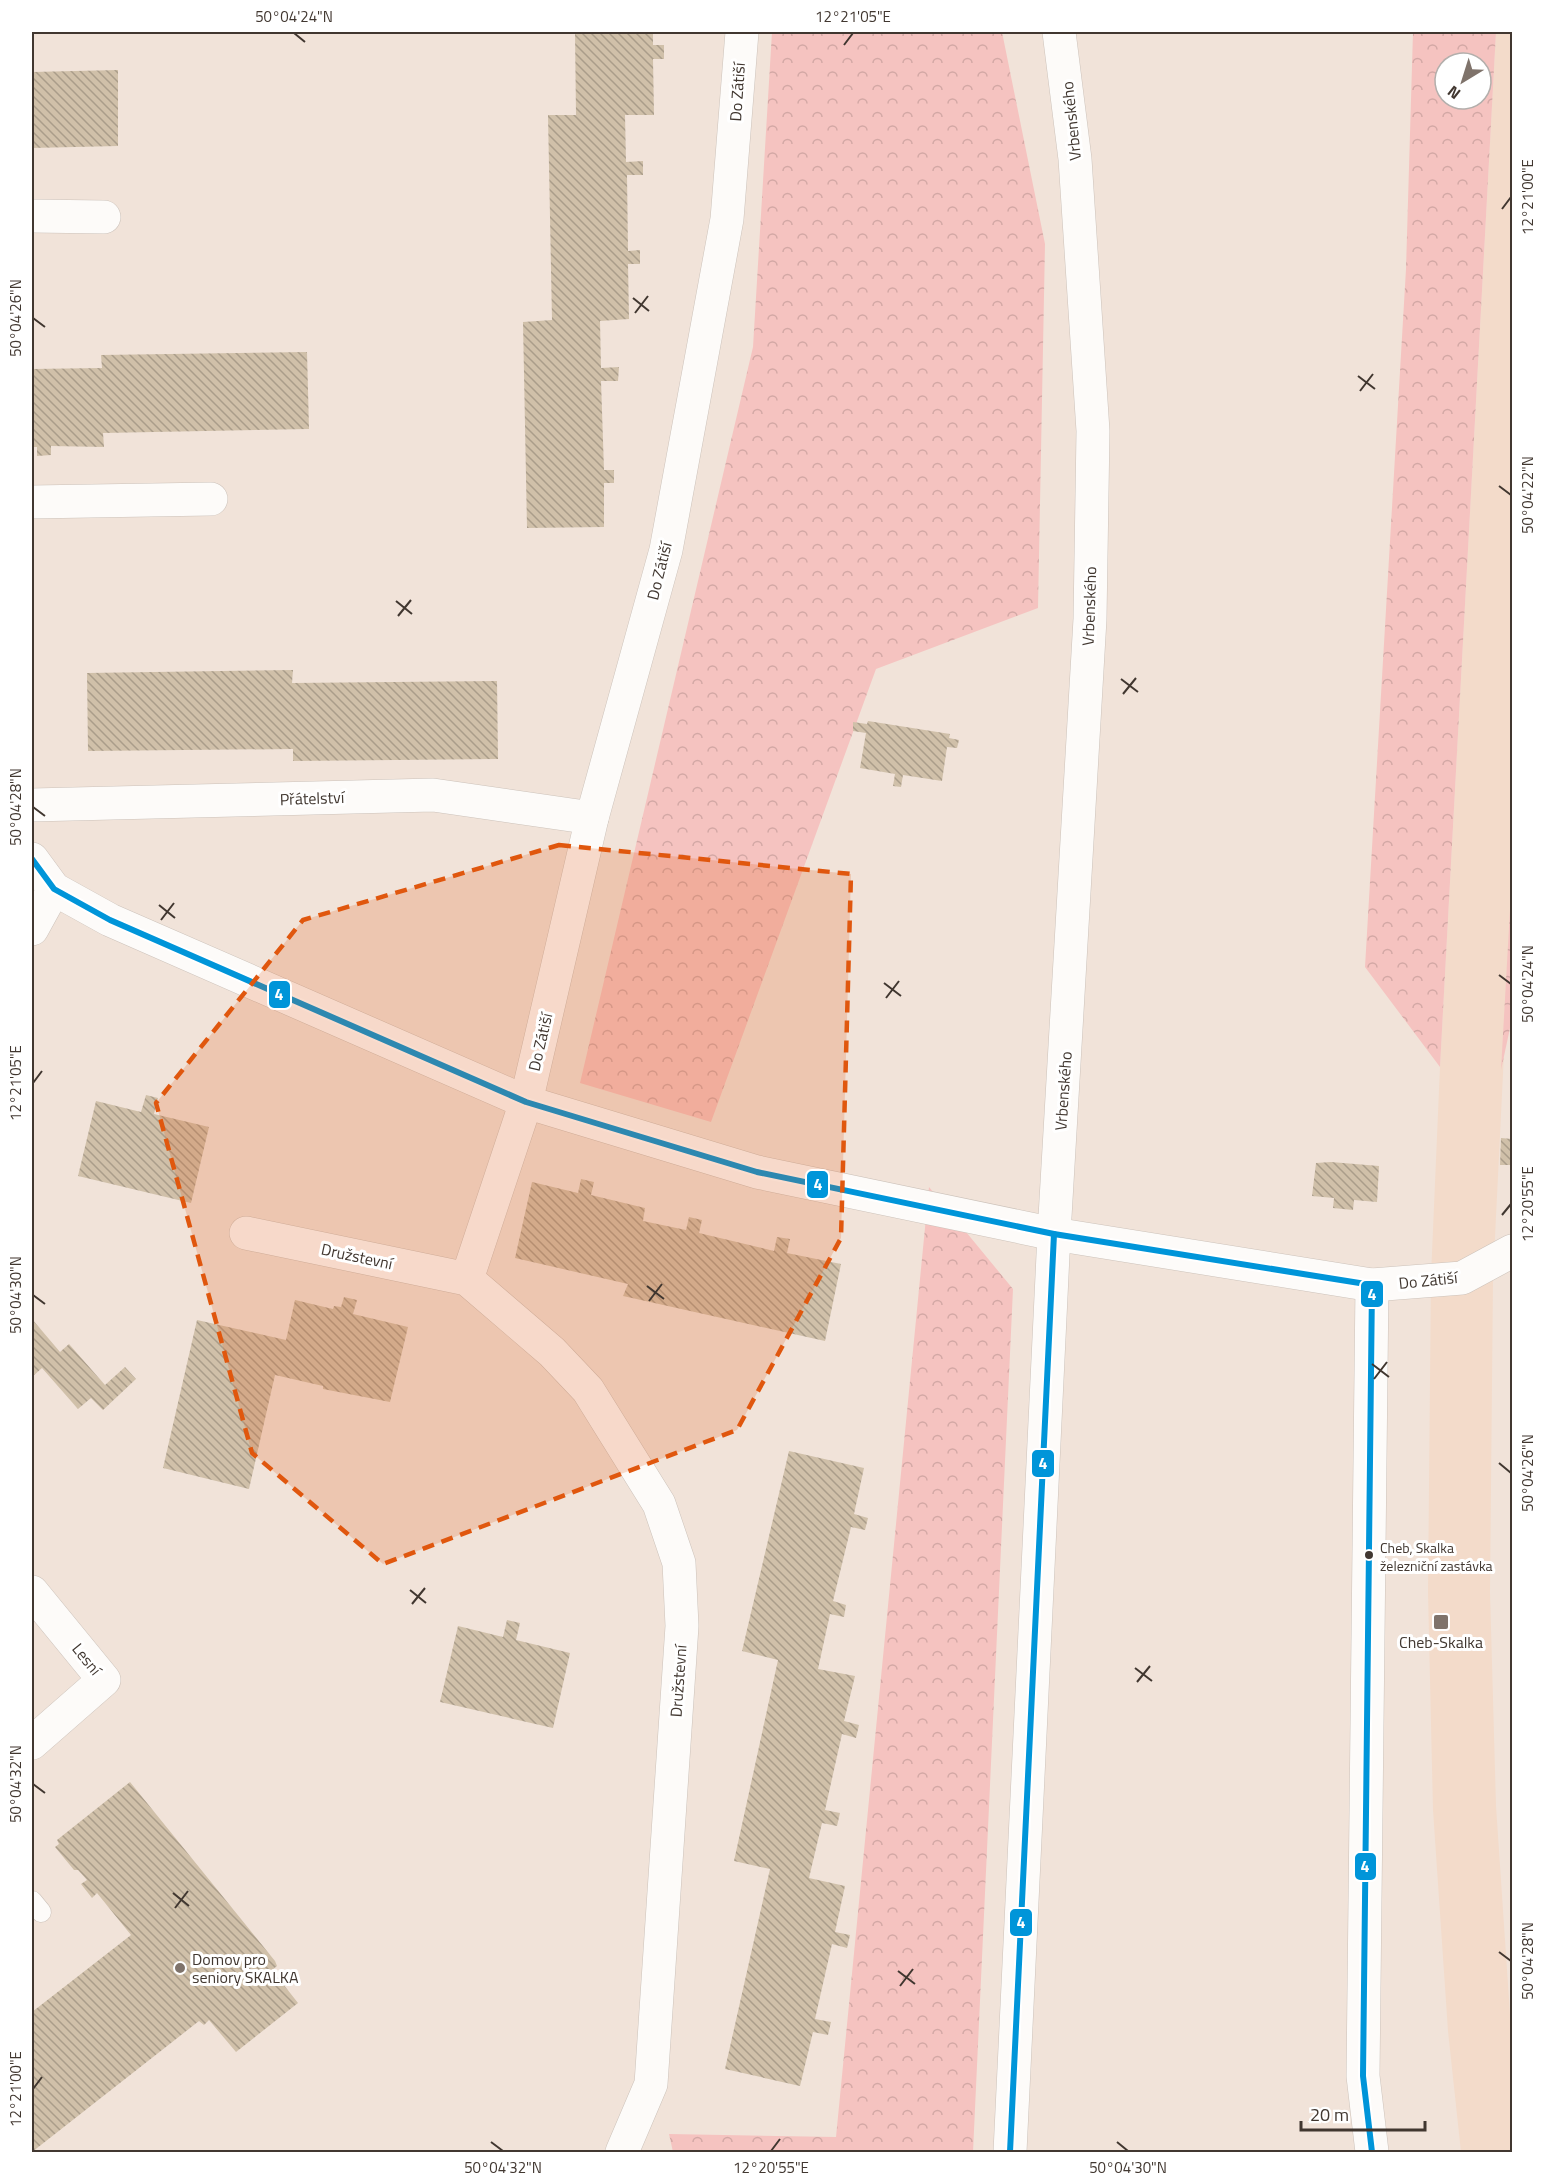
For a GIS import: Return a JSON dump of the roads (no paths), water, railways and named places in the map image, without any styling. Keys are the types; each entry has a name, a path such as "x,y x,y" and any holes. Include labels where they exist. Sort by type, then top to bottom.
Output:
{"street":[{"name":"Do Zátiší","path":"526,1102 592,818 666,550 727,219 742,32"},
{"name":"Vrbenského","path":"1010,2152 1054,1234 1088,654 1093,431 1075,159 1059,32"},
{"path":"32,216 104,218"},
{"path":"32,502 212,499"},
{"name":"Přátelství","path":"32,805 433,795 592,818"},
{"path":"32,859 54,889 110,920 526,1102 756,1172 1054,1234"},
{"path":"32,929 54,889"},
{"path":"467,1279 526,1102"},
{"name":"Družstevní","path":"246,1233 467,1279 552,1352 588,1390 659,1504 679,1563 682,1626 651,2084 622,2152"},
{"name":"Do Zátiší","path":"1054,1234 1372,1285 1462,1278 1512,1251"},
{"path":"1372,1285 1363,2076 1372,2152"},
{"name":"Lesní","path":"32,1592 104,1680 32,1743"}],"place":[{"name":"Cheb, Skalka železniční zastávka","path":"1369,1555"},
{"name":"Cheb-Skalka","path":"1441,1622"},
{"name":"Domov pro seniory SKALKA","path":"180,1968"}]}
